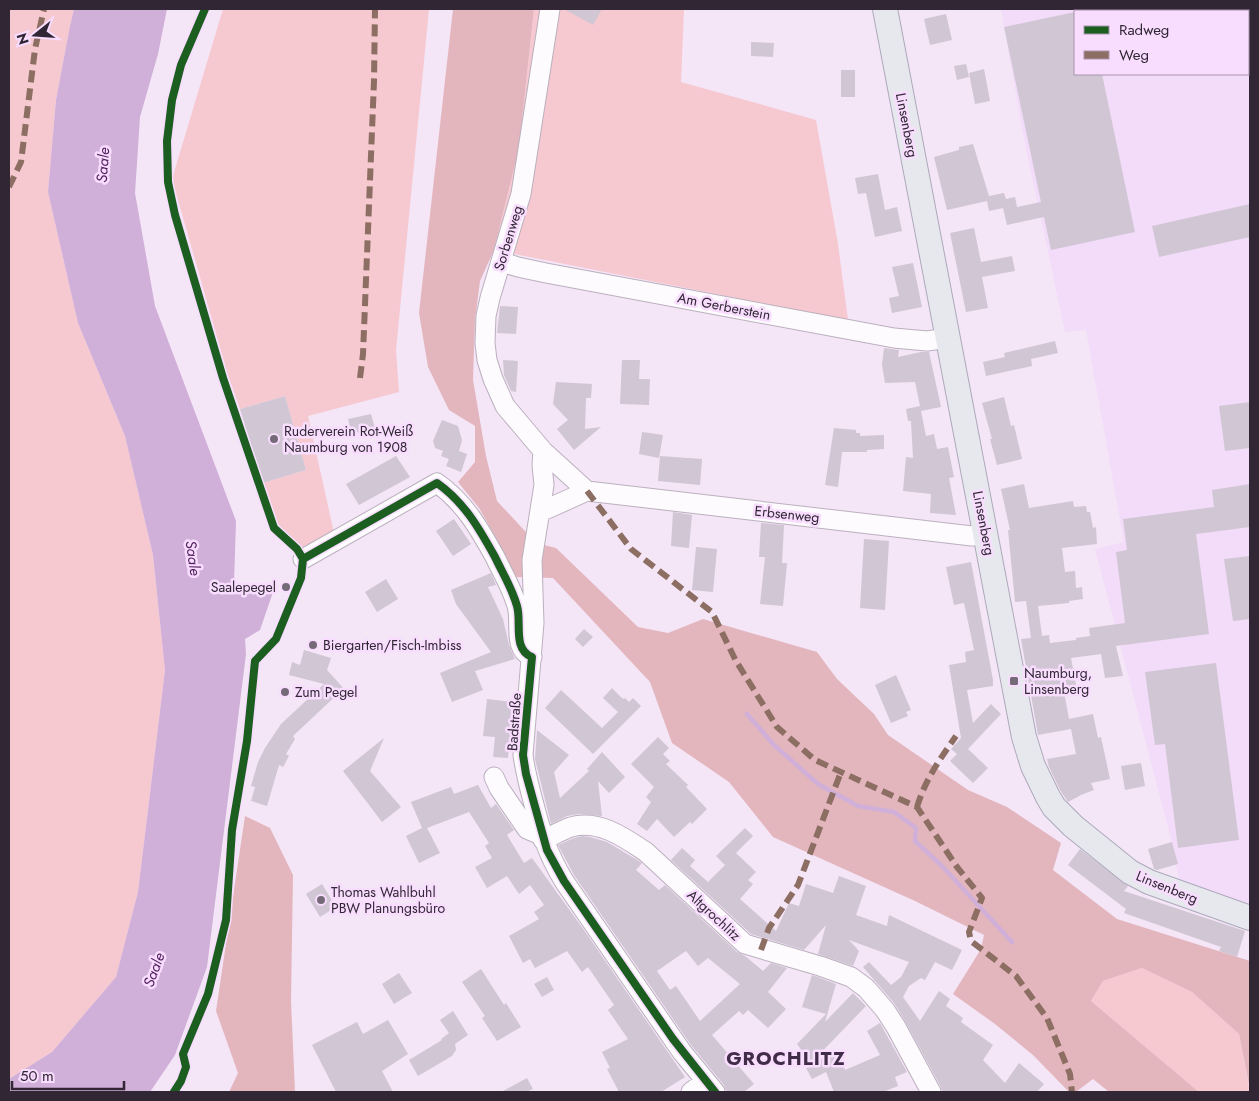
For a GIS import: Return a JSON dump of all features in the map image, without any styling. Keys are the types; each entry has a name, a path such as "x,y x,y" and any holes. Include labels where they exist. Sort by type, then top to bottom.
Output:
{"main road":[{"name":"Linsenberg","path":"885,9 1024,737 1033,766 1051,802 1061,815 1140,878 1250,918"}],"street":[{"name":"Sorbenweg","path":"550,9 521,194 486,316 485,343 487,360 493,379 505,406 531,440 587,491"},
{"name":"Am Gerberstein","path":"502,262 518,268 858,332 919,341 948,338"},
{"path":"532,658 534,623 532,560 544,485 542,451"},
{"path":"303,559 437,483 465,507 481,531 511,586 518,611 519,638 523,651 532,658"},
{"path":"541,508 547,508 587,491"},
{"name":"Erbsenweg","path":"587,491 972,536 986,534"},
{"name":"Badstraße","path":"532,658 523,755 542,838 553,864 564,881 673,1039 704,1088"},
{"path":"494,777 499,788 527,829 542,838"},
{"name":"Altgrochlitz","path":"542,838 583,825 606,829 646,852 745,944 852,977 866,988 885,1010 906,1044 931,1092"}],"shaded area":[{"path":"9,9 74,9 56,100 48,192 78,323 125,436 153,555 165,670 138,892 116,977 52,1052 9,1079"},
{"path":"223,9 429,9 396,350 399,392 308,416 334,533 304,552 278,524 263,483 306,470 285,396 240,409 227,372 172,179"},
{"path":"453,9 534,9 519,148 494,250 480,281 475,320 473,380 486,456 497,501 536,543 556,548 638,627 668,633 703,619 817,652 837,679 874,714 888,735 968,790 1007,807 1061,843 1053,870 1117,919 1250,961 1250,1090 1239,1034 1192,992 1142,968 1103,981 1091,1001 1199,1092 1109,1092 1093,1079 1076,1092 1069,1092 1033,1055 995,1024 953,994 981,949 984,935 915,901 773,837 729,782 672,743 650,682 553,578 515,577 499,543 479,508 458,482 475,462 475,426 449,410 428,367 419,313"},
{"path":"534,9 684,9 681,82 816,120 838,244 848,320 494,250 519,148"},
{"path":"1001,9 1250,9 1250,906 1180,884 1170,835 1095,549 1124,542 1086,330 1065,332 1023,134"},
{"path":"245,816 270,828 293,875 291,1001 295,1092 229,1092 238,1073 216,1011"},
{"path":"1142,968 1192,992 1239,1034 1250,1092 1199,1092 1091,1001 1103,981"}],"water":[{"name":"Saale","path":"74,9 167,9 158,54 140,117 135,193 155,306 236,521 234,583 274,589 260,630 245,639 246,654 207,967 175,1055 150,1092 9,1092 9,1079 52,1052 116,977 138,892 165,670 153,555 125,436 78,323 48,192 56,100"}],"building":[{"path":"564,9 602,9 593,25"},
{"path":"1074,12 1074,75 1102,75 1135,232 1051,250 1044,217 1007,225 1003,208 989,211 987,201 947,210 934,157 959,150 959,147 973,144 989,196 1004,193 1006,199 1015,197 1017,207 1041,202 1004,27"},
{"path":"946,14 952,40 930,45 924,19"},
{"path":"751,42 774,43 773,57 751,56"},
{"path":"966,64 969,77 957,80 954,66"},
{"path":"984,69 990,101 975,104 969,73"},
{"path":"841,70 855,70 855,97 841,97"},
{"path":"878,174 885,210 897,207 902,231 875,237 866,193 858,194 855,178"},
{"path":"1250,204 1250,237 1159,257 1152,226"},
{"path":"974,228 981,262 1012,256 1015,271 982,277 988,308 966,312 950,233"},
{"path":"913,263 922,307 892,313 889,298 899,296 892,267"},
{"path":"500,306 518,307 516,334 497,333"},
{"path":"1055,341 1058,353 1031,359 1032,366 986,376 983,362 1005,357 1004,353"},
{"path":"884,348 899,350 898,357 929,352 941,407 921,411 926,436 934,434 937,449 948,447 954,477 949,478 956,515 930,513 931,494 903,491 906,457 913,458 911,421 908,421 906,409 920,406 915,382 885,383 882,365"},
{"path":"503,360 518,361 516,392 511,391 504,375"},
{"path":"622,360 640,360 639,379 650,379 649,405 620,404"},
{"path":"556,382 592,384 591,398 586,398 585,429 601,427 574,450 557,429 568,420 553,404"},
{"name":"Ruderverein Rot-Weiß Naumburg von 1908","path":"285,396 306,470 263,483 240,409"},
{"path":"1004,397 1011,426 1014,425 1022,459 997,465 982,403"},
{"path":"1250,402 1250,448 1225,451 1219,406"},
{"path":"371,414 375,428 352,434 348,419"},
{"path":"442,420 458,426 462,440 459,451 467,454 461,472 446,466 449,459 441,456 443,451 435,448 433,441"},
{"path":"834,428 856,430 856,433 860,433 860,436 884,435 884,449 867,450 867,452 842,452 838,487 825,485"},
{"path":"642,432 663,435 659,458 639,454"},
{"path":"396,456 410,477 359,505 346,484"},
{"path":"660,456 702,459 700,485 658,481"},
{"path":"1024,484 1029,508 1073,501 1074,507 1086,506 1087,512 1090,512 1093,528 1096,527 1097,544 1062,548 1065,572 1075,571 1076,588 1082,587 1083,599 1069,601 1069,603 1038,606 1042,636 1049,635 1050,643 1076,640 1076,638 1090,636 1089,628 1125,623 1116,552 1127,550 1123,519 1214,507 1212,490 1250,484 1250,527 1196,534 1209,634 1116,646 1123,676 1105,678 1101,654 1071,658 1077,690 1064,692 1069,719 1093,714 1098,738 1101,737 1110,779 1091,783 1094,790 1068,802 1060,790 1047,759 1076,754 1071,729 1038,735 1021,639 1031,638 1026,601 1015,602 1008,530 1010,530 1001,489"},
{"path":"673,512 692,515 689,548 671,546"},
{"path":"454,519 471,544 453,556 436,531"},
{"path":"761,523 784,525 782,563 787,563 783,606 760,604 765,557 759,557"},
{"path":"864,539 889,541 885,610 860,608"},
{"path":"696,547 717,549 713,592 692,590"},
{"path":"1250,556 1250,619 1233,621 1224,559"},
{"path":"971,562 993,680 993,686 967,690 973,723 991,704 1001,714 968,749 988,768 973,783 950,761 957,754 951,749 961,738 949,665 966,662 965,652 974,650 964,603 954,605 946,567"},
{"path":"491,573 496,585 488,587 503,619 509,645 515,659 475,671 483,690 452,702 440,673 491,652 456,604 451,590"},
{"path":"386,579 398,599 377,612 365,592"},
{"path":"584,629 593,637 583,647 575,639"},
{"path":"304,650 331,658 327,670 346,691 342,690 293,736 295,739 286,754 289,756 283,767 279,765 267,806 251,801 255,787 251,786 258,762 281,724 324,684 289,675 292,662 300,665"},
{"path":"1216,663 1239,840 1178,848 1165,744 1155,745 1145,672"},
{"path":"896,675 911,710 906,712 908,716 891,723 875,685"},
{"path":"612,688 623,699 625,698 629,702 633,698 641,706 593,754 545,708 561,690 602,728 618,712 603,698"},
{"path":"487,699 513,702 508,758 493,757 495,737 483,736"},
{"path":"537,730 569,755 554,772 560,798 589,771 587,769 602,752 625,777 609,793 598,781 602,816 579,814 567,816 551,824 535,759"},
{"path":"658,737 669,748 663,754 670,761 666,764 688,785 686,787 707,809 692,824 690,822 674,837 657,819 647,831 637,824 651,802 646,797 654,787 631,764"},
{"path":"384,738 370,771 401,807 382,822 343,771"},
{"path":"1141,763 1145,786 1125,790 1121,766"},
{"path":"478,785 491,808 496,804 514,830 507,835 524,863 532,858 685,1077 661,1092 619,1092 607,1069 610,1068 602,1052 628,1039 608,1010 614,1005 588,967 582,972 567,951 535,968 530,959 523,963 509,936 539,919 534,912 544,905 530,885 519,894 507,876 487,888 475,867 492,858 485,846 489,843 469,812 427,828 440,853 419,863 406,836 422,828 411,802 451,787 454,794"},
{"path":"745,828 753,836 736,853 756,872 748,880 753,884 740,899 776,931 789,903 799,906 806,884 833,893 839,876 866,886 856,915 887,926 889,915 962,950 952,970 935,962 925,980 921,978 909,986 903,997 920,1021 939,991 950,999 946,1006 963,1018 961,1022 993,1045 983,1060 1005,1083 1019,1063 1044,1084 1037,1092 942,1092 894,1003 863,967 869,962 891,985 901,977 909,962 849,940 859,951 853,966 818,954 826,925 804,950 751,934 671,860 682,848 695,860 690,866 708,882 725,865 716,856"},
{"path":"582,836 607,842 642,863 636,870 659,890 665,885 737,952 763,971 771,963 787,968 768,992 786,1009 768,1028 748,1010 743,1015 739,1011 712,1035 754,1084 744,1092 726,1091 724,1085 691,1045 574,875 558,845","holes":["686,951 698,966 708,958 740,984 700,1021 676,986 670,990 657,971"]},
{"path":"1172,842 1178,864 1157,870 1154,869 1148,849"},
{"path":"1080,849 1128,886 1124,891 1245,931 1237,957 1219,951 1221,947 1124,913 1126,909 1068,865"},
{"name":"Thomas Wahlbuhl PBW Planungsbüro","path":"322,884 336,907 320,917 306,894"},
{"path":"481,969 504,1005 506,1003 521,1027 497,1041 482,1018 485,1016 462,982"},
{"path":"399,973 412,993 394,1004 382,984"},
{"path":"812,975 836,984 825,1022 853,993 866,1006 811,1063 797,1044 826,1014 802,1007"},
{"path":"547,977 554,990 542,997 534,984"},
{"path":"453,1011 468,1035 455,1044 456,1050 452,1056 418,1076 409,1060 442,1040 449,1033 440,1020"},
{"path":"388,1020 408,1054 382,1071 393,1092 336,1092 312,1045 357,1022 363,1034"},
{"path":"880,1023 907,1072 895,1077 898,1086 883,1092 834,1092 826,1072 812,1079 806,1068 837,1050 845,1070 880,1055 867,1031"},
{"path":"527,1078 533,1089 526,1092 501,1092"}],"waterway":[{"path":"747,714 774,745 818,784 858,806 894,812 916,828 915,841 943,867 1012,942"}],"marked path":[{"path":"9,187 21,162 35,49 44,9"},
{"path":"360,378 363,354 374,81 375,9"},
{"path":"587,491 631,549 712,612 736,661 777,727 815,760 917,807 957,867 982,898 969,932 971,941 1016,976 1047,1018 1070,1074 1072,1092"},
{"path":"917,807 929,779 956,736"},
{"path":"761,950 769,928 798,885 841,772"}],"cycle path":[{"path":"174,1092 181,1081 186,1067 183,1054 208,994 226,920 232,830 247,741 255,661 276,639 301,578 303,559 297,549 274,528 223,378 175,215 168,182 167,141 172,100 181,65 205,9"},
{"path":"303,559 437,483 447,490 470,516 489,546 510,587 518,612 520,642 522,648 532,657 523,755 526,774 547,850 564,881 673,1039 715,1092"}],"place":[{"name":"Ruderverein Rot-Weiß Naumburg von 1908","path":"274,439"},
{"name":"Saalepegel","path":"286,587"},
{"name":"Biergarten/Fisch-Imbiss","path":"313,645"},
{"name":"Naumburg, Linsenberg","path":"1014,681"},
{"name":"Zum Pegel","path":"285,692"},
{"name":"Thomas Wahlbuhl PBW Planungsbüro","path":"321,900"}],"district":[{"name":"GROCHLITZ","path":"786,1058"}]}
